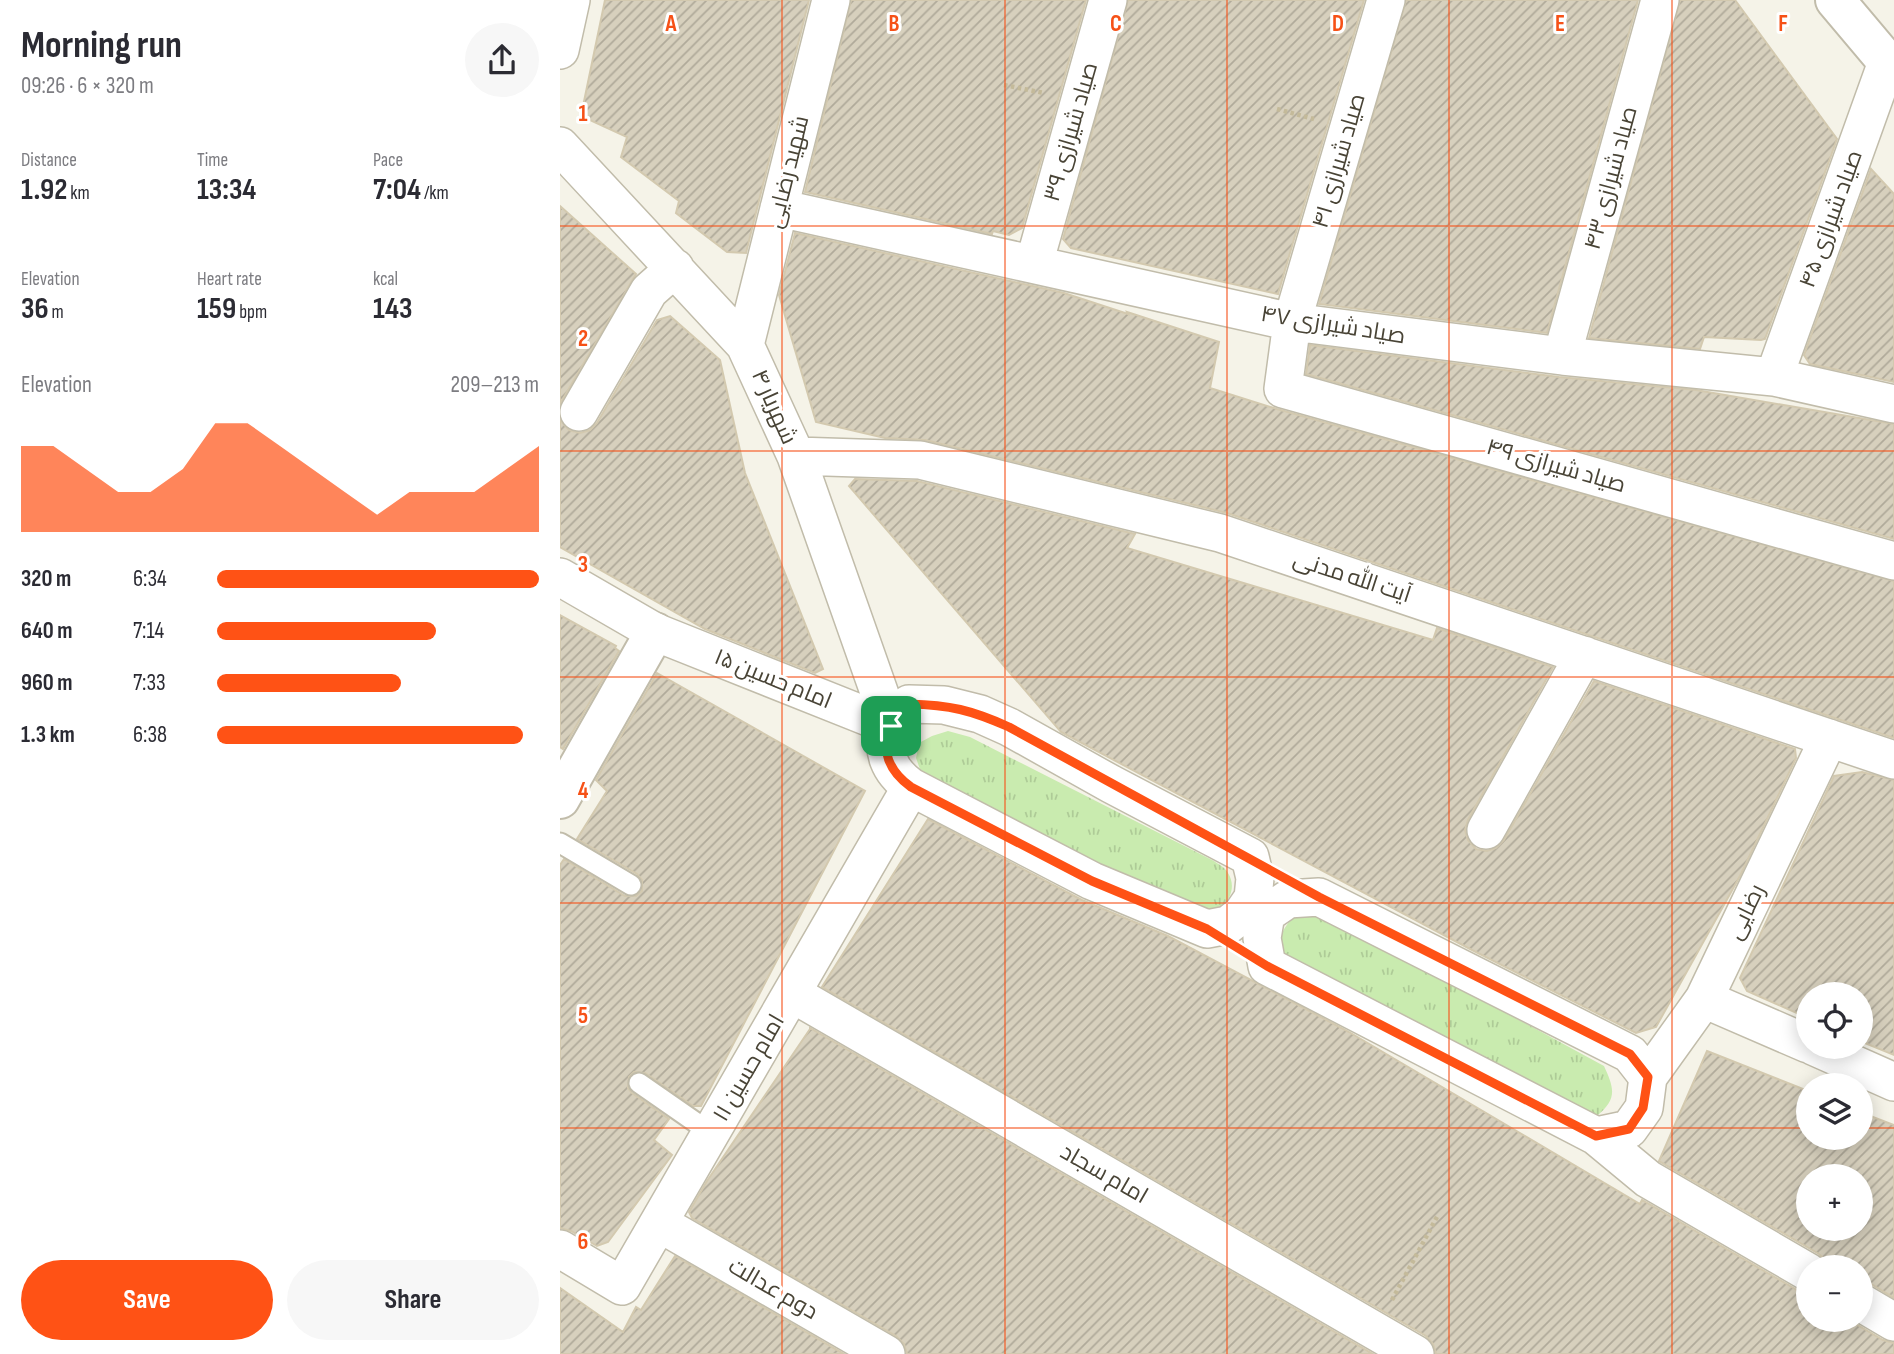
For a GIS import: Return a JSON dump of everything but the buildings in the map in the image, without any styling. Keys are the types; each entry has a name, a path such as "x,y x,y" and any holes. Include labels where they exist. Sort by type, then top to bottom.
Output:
{"street":[{"path":"560,50 571,0"},
{"name":"شهید رضایی","path":"745,345 831,0"},
{"name":"صیاد شیرازی ۳۹","path":"1034,264 1108,0"},
{"name":"صیاد شیرازی ۴۱","path":"1292,322 1386,0"},
{"name":"صیاد شیرازی ۴۳","path":"1562,356 1660,0"},
{"path":"1842,3 1891,66"},
{"name":"صیاد شیرازی ۴۵","path":"1774,377 1891,66"},
{"name":"شهریار ۴","path":"560,146 745,345 796,456 891,726"},
{"name":"صیاد شیرازی ۴۷","path":"779,208 1292,322 1562,356 1774,377 1894,404"},
{"path":"579,412 649,291 676,268"},
{"name":"صیاد شیرازی ۴۹","path":"1292,322 1283,389 1894,561"},
{"name":"آیت الله مدنی","path":"796,456 920,460 1220,533 1894,760"},
{"name":"امام حسین ۱۵","path":"560,577 644,626 891,726"},
{"path":"560,745 644,626"},
{"path":"560,799 644,626"},
{"path":"1486,830 1584,655"},
{"path":"1648,1077 1630,1054 1319,897 1009,727 980,714 944,705 909,704 891,726 886,753 895,776 911,787 1092,881 1207,929 1267,966 1596,1136 1648,1179 1796,1265"},
{"name":"رضایی","path":"1596,1136 1629,1129 1643,1108 1648,1077 1704,999 1829,738"},
{"name":"امام حسین ۱۱","path":"560,1249 621,1286 911,787"},
{"path":"1207,929 1228,925 1242,915 1253,898 1255,877 1250,858"},
{"path":"1267,966 1262,938 1266,914 1288,899 1319,897"},
{"name":"امام سجاد","path":"793,994 1415,1354"},
{"path":"1704,999 1796,1039"},
{"path":"1842,1059 1894,1082"},
{"name":"دوم عدالت","path":"659,1223 886,1354"},
{"path":"1873,1310 1894,1322"}],"lane":[{"path":"560,843 631,885"},
{"path":"639,1083 711,1133"}],"path":[{"path":"1374,1331 1438,1215"}],"green space":[{"path":"948,731 970,737 1214,861 1226,869 1231,880 1232,887 1227,900 1217,912 1205,919 923,778 916,758 919,743"},
{"path":"1320,912 1604,1066 1612,1088 1608,1105 1596,1117 1284,961 1277,949 1286,926 1302,914"}],"route":[{"path":"909,704 944,705 980,714 1009,727 1319,897 1630,1054 1648,1077 1643,1108 1629,1129 1596,1136 1267,966 1207,929 1092,881 911,787 895,776 886,753 891,726 909,704"}]}
